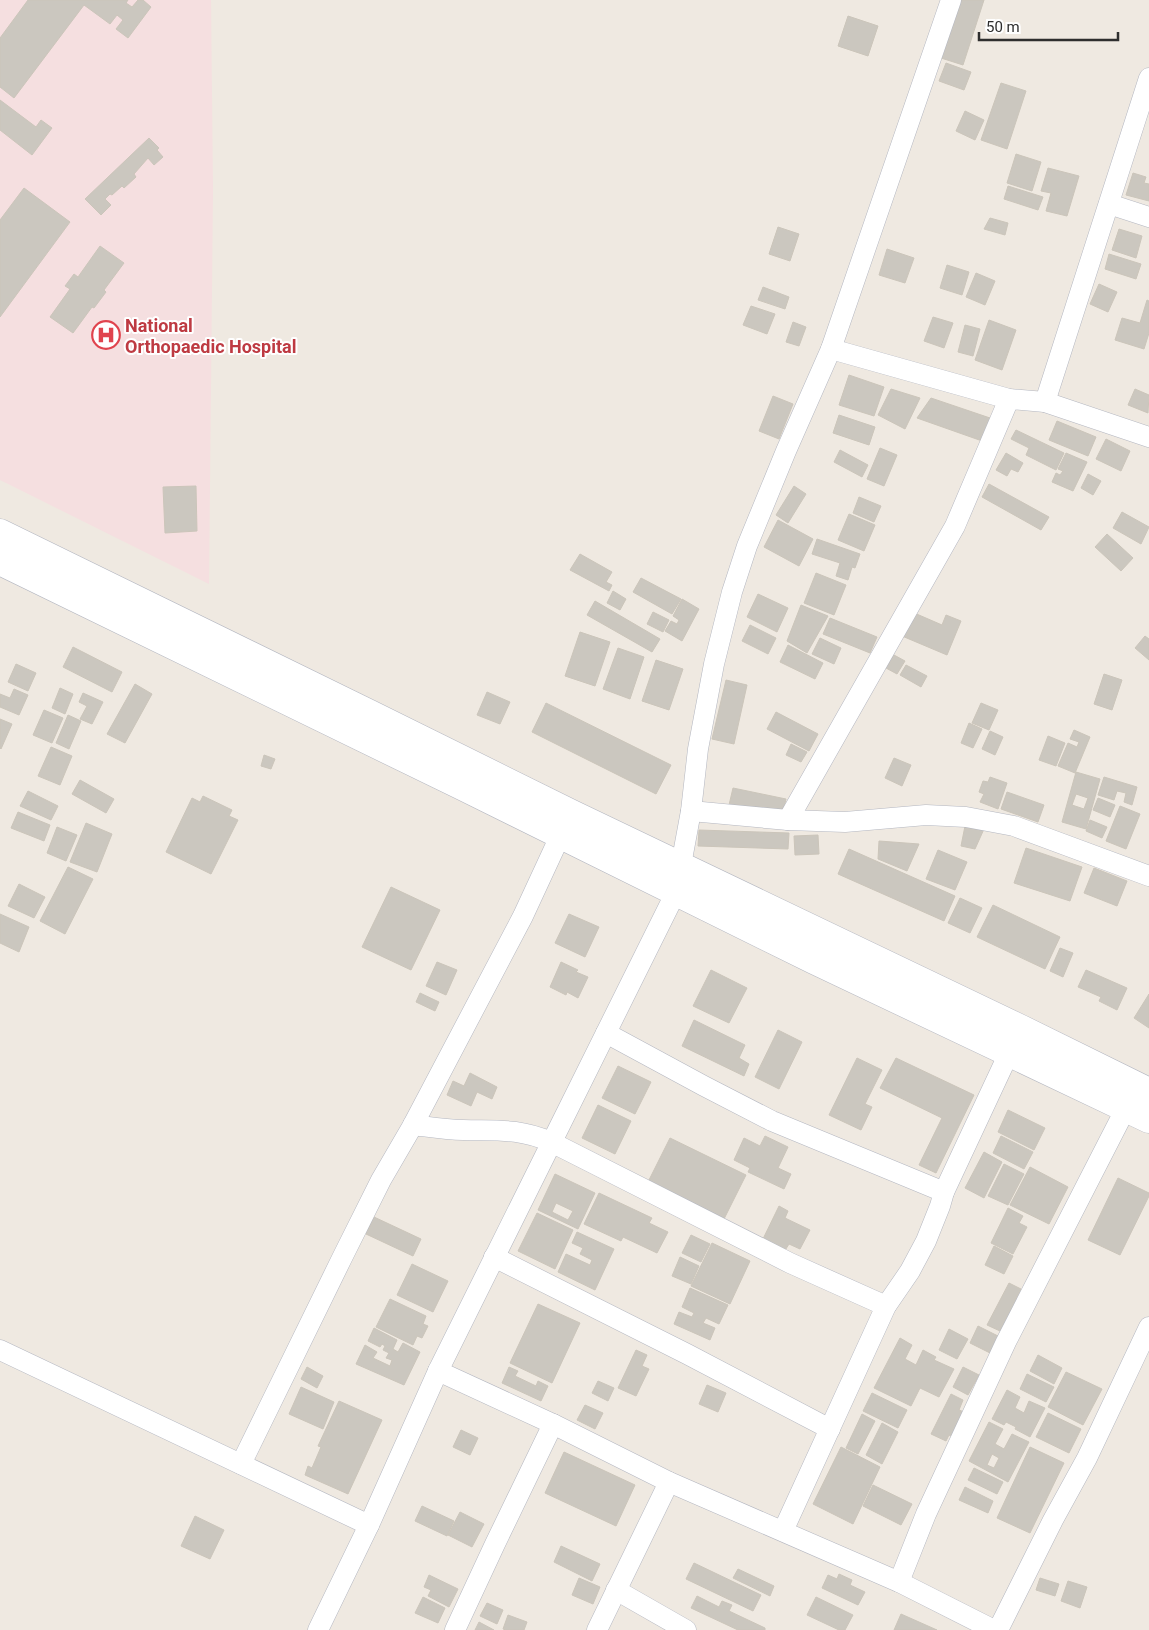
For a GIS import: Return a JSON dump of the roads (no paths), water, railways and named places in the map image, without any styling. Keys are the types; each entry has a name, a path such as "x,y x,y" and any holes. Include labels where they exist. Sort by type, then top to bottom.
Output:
{"main road":[{"path":"0,534 572,814 814,960 1137,1114"},
{"path":"0,561 561,834 678,879 1149,1092"}],"street":[{"path":"318,1630 369,1525 438,1371 606,1033 678,879 691,811 698,749 732,592 748,546 786,451 831,349 951,0"},
{"path":"1045,402 1149,78"},
{"path":"1109,204 1149,217"},
{"path":"831,349 1009,399 1045,402 1149,437"},
{"path":"788,820 955,526 1009,399"},
{"path":"691,811 788,820 845,822 926,815 966,817 1014,826 1149,876"},
{"path":"241,1464 381,1180 413,1125 523,916 561,834"},
{"path":"606,1033 772,1121 944,1192"},
{"path":"783,1531 886,1306 910,1271 926,1241 944,1192 1009,1052"},
{"path":"899,1582 926,1514 1006,1342 1137,1114"},
{"path":"413,1125 461,1130 506,1130 534,1134 790,1263 886,1306"},
{"path":"494,1256 830,1429"},
{"path":"998,1630 1086,1458 1149,1326"},
{"path":"0,1350 369,1525"},
{"path":"438,1371 553,1424 669,1482 899,1582 994,1630"},
{"path":"456,1630 553,1424"},
{"path":"597,1630 669,1482"},
{"path":"616,1590 686,1630"}],"place":[{"name":"National Orthopaedic Hospital","path":"106,335"}]}
